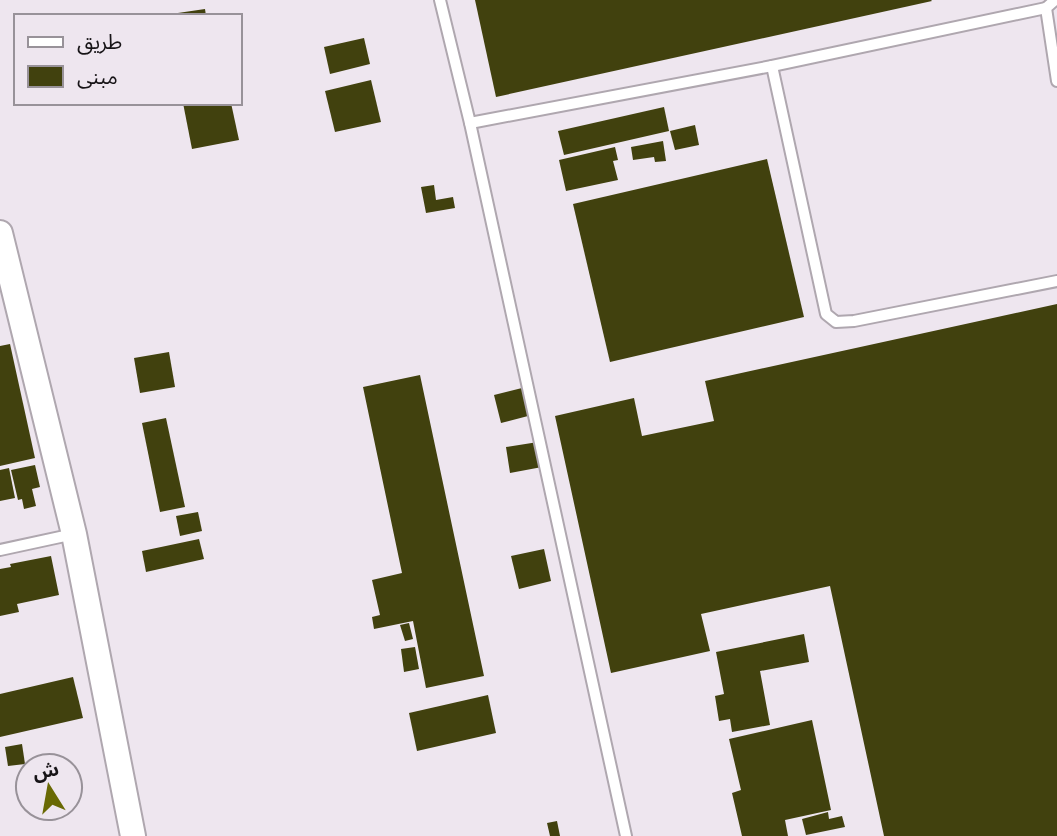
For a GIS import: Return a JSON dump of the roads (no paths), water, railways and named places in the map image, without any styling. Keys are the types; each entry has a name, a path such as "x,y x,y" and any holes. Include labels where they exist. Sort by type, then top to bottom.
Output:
{"street":[{"path":"1,238 74,534 134,836"}],"lane":[{"path":"440,0 470,123 625,836"},
{"path":"470,123 772,66 1046,8 1055,0"},
{"path":"1046,8 1057,80"},
{"path":"772,66 826,314 836,322 853,321 1057,281"},
{"path":"0,550 74,534"}]}
